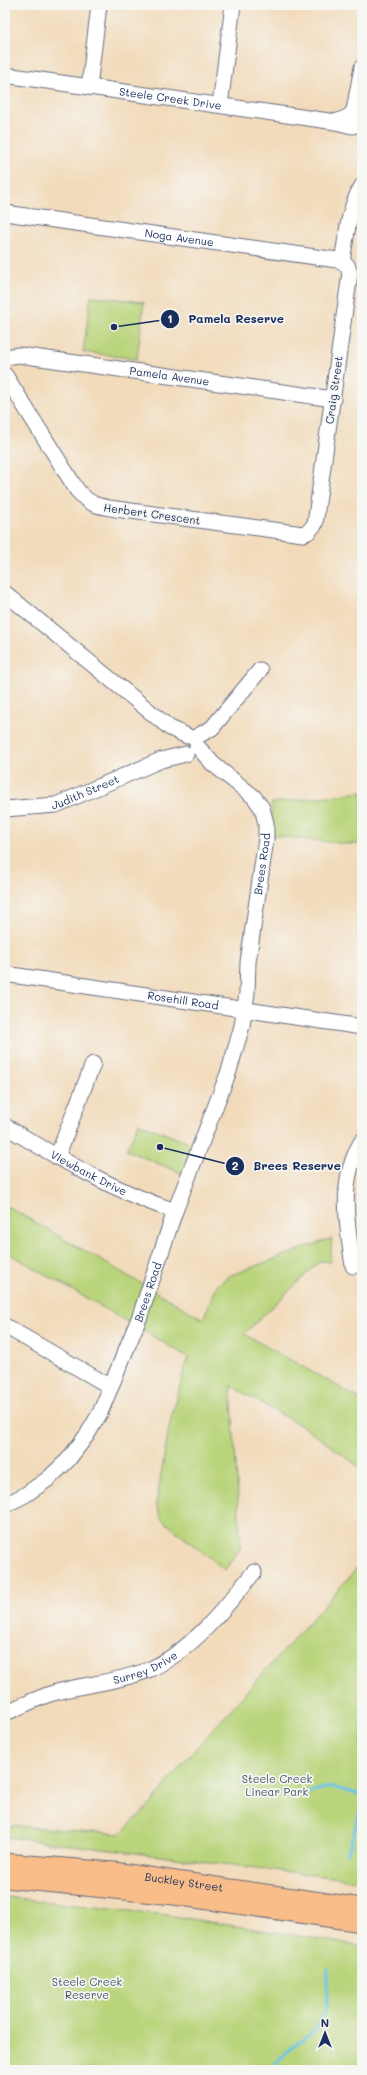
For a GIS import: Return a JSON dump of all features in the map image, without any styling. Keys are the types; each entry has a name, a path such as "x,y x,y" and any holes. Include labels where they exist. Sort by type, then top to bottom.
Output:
{"main road":[{"name":"Buckley Street","path":"5,1862 114,1872 362,1908"},
{"name":"Buckley Street","path":"5,1878 174,1895 362,1922"}],"street":[{"path":"89,87 99,5"},
{"path":"220,105 233,5"},
{"name":"Steele Creek Drive","path":"5,75 336,122 352,126 358,123 358,99 362,67"},
{"name":"Craig Street","path":"315,524 350,282 352,207 354,197 362,186"},
{"name":"Noga Avenue","path":"5,213 351,266"},
{"name":"Pamela Avenue","path":"5,357 19,355 333,399"},
{"name":"Herbert Crescent","path":"5,375 76,490 87,501 95,506 295,534 308,532 315,524"},
{"name":"Brees Road","path":"5,593 254,798 262,808 266,823 266,839 248,962 242,982 241,1008 236,1026 237,1042 229,1071 176,1211 140,1316 97,1419 68,1460 48,1479 25,1495 5,1505"},
{"name":"Judith Street","path":"5,809 56,805 161,760 189,745 212,728 260,670"},
{"name":"Rosehill Road","path":"5,974 362,1027"},
{"path":"57,1157 93,1064"},
{"name":"Viewbank Drive","path":"5,1126 57,1157 119,1189 176,1211"},
{"path":"353,1266 346,1215 347,1179 362,1142"},
{"path":"5,1326 111,1387"},
{"name":"Surrey Drive","path":"5,1713 50,1694 116,1680 148,1669 175,1654 200,1634 226,1607 254,1572"}],"green space":[{"path":"91,296 144,302 137,359 83,352"},
{"path":"362,792 362,844 346,844 270,835 272,803"},
{"path":"139,1123 194,1145 183,1174 126,1150"},
{"path":"5,1205 203,1319 217,1285 231,1275 332,1238 330,1262 320,1261 244,1334 362,1400 362,1469 309,1430 231,1386 241,1547 225,1570 162,1520 156,1504 170,1422 188,1357 5,1251"},
{"name":"Steele Creek Linear Park","path":"362,1553 362,1881 5,1837 5,1825 120,1834 152,1803 183,1763 359,1566"},
{"name":"Steele Creek Reserve","path":"5,1897 166,1915 362,1946 362,2070 5,2070"}],"waterway":[{"path":"281,1792 299,1794 331,1787 362,1795"},
{"path":"348,1853 362,1804"},
{"path":"270,2070 287,2051 316,2030 326,2008 328,1969"}],"place":[{"name":"Pamela Reserve","path":"114,327"},
{"name":"Brees Reserve","path":"160,1147"}]}
